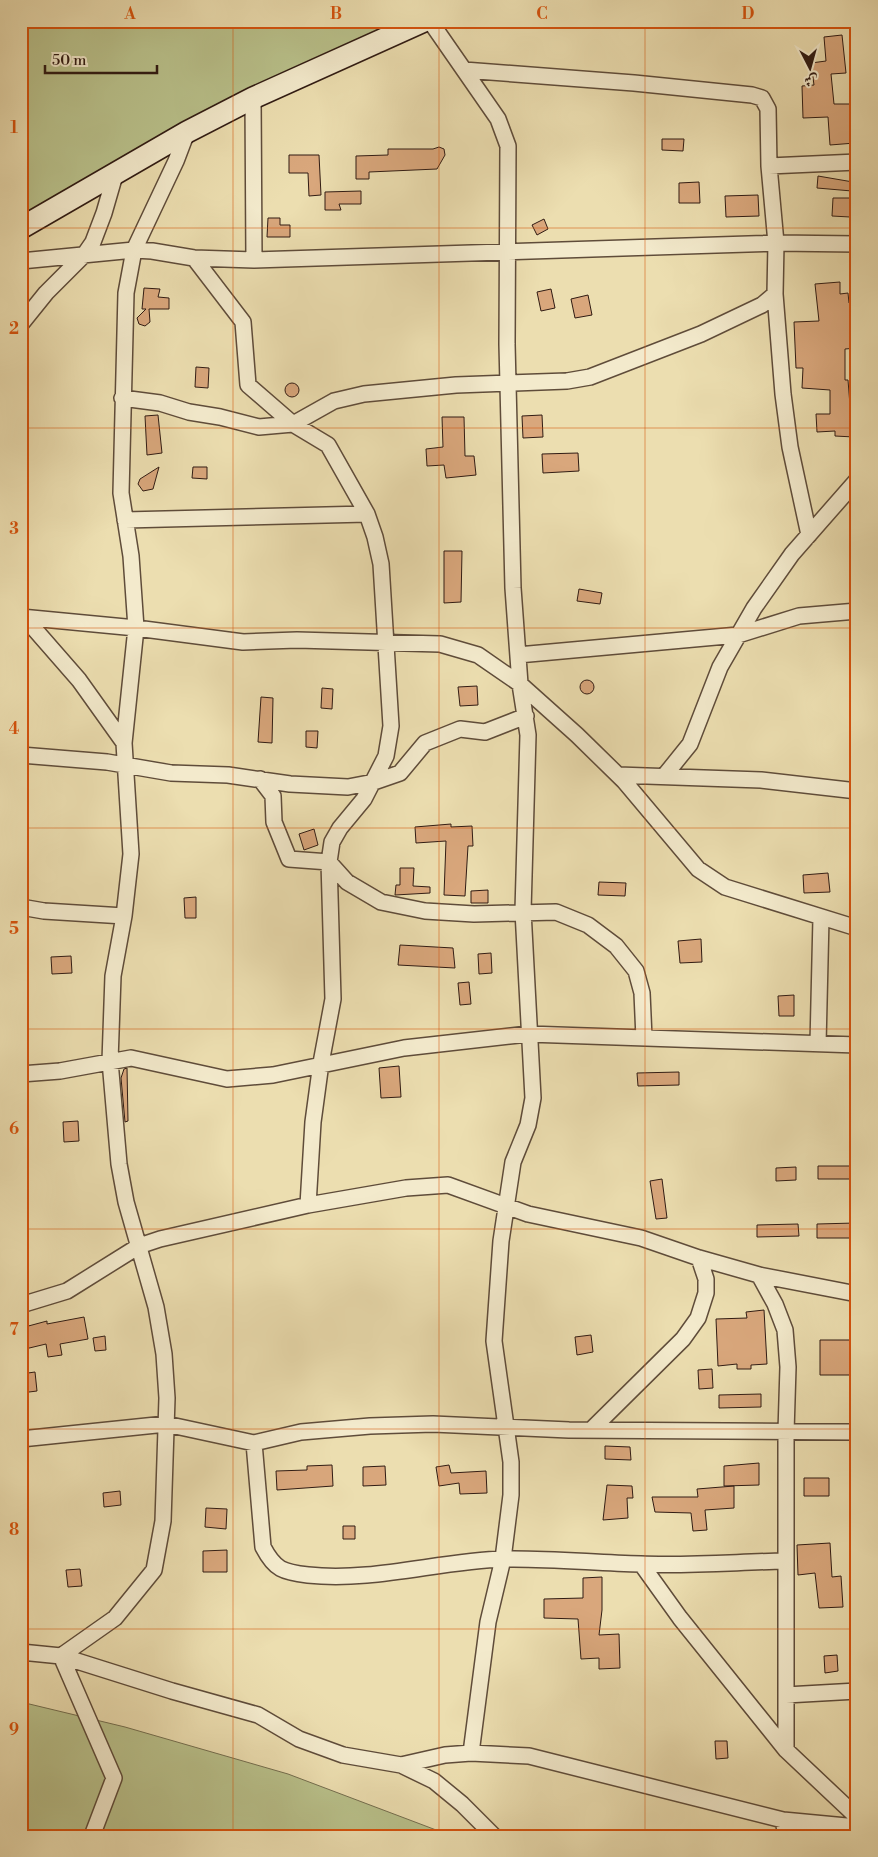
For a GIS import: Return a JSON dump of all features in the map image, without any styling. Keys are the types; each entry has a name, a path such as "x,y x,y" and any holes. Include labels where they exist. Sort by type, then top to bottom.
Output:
{"street":[{"path":"21,228 187,132 253,98 424,21"},
{"path":"430,21 498,119 508,146 508,384 513,588 520,684 526,716 528,786 523,911 532,1098 528,1125 513,1162 505,1206 494,1341 511,1462 511,1495 503,1559 488,1622 471,1753"},
{"path":"464,70 634,83 762,98 768,109 769,166 776,243 775,294 783,394 790,447 809,535"},
{"path":"253,98 254,260"},
{"path":"61,1656 115,1618 154,1570 163,1521 168,1398 164,1354 156,1307 126,1202 119,1164 110,1061 114,976 124,916 131,854 124,743 136,628 122,493 122,398 126,293 134,250 176,161 187,132"},
{"path":"769,166 857,162"},
{"path":"21,324 46,293 84,255 93,242 104,214 114,175"},
{"path":"21,261 134,250 194,258 254,260 776,243 857,244"},
{"path":"194,258 242,322 248,385 293,424 328,445 367,514 382,564 391,726 386,756 374,782 364,799 340,828 332,842 329,862 333,999 321,1063 313,1122 308,1205"},
{"path":"122,398 160,403 189,412 220,417 259,427 293,424 334,401 364,394 408,388 508,384 590,377 739,318 762,305 775,294"},
{"path":"665,775 690,744 720,667 754,608 792,554 857,480"},
{"path":"125,520 367,514"},
{"path":"518,656 738,635 799,616 857,611"},
{"path":"23,617 136,628 243,642 297,640 440,644 478,655 520,684 577,734 618,775 698,869 725,887 857,928"},
{"path":"23,617 78,680 124,743"},
{"path":"21,755 107,762 172,773 348,787 374,782 400,773 425,743 460,729 485,732 526,716"},
{"path":"618,775 665,775 761,780 857,791"},
{"path":"260,779 273,796 274,822 289,859 329,862 347,882 381,902 425,911 474,914 523,911 556,912 588,925 616,946 636,971 642,993 644,1038"},
{"path":"21,906 44,911 124,916"},
{"path":"818,1044 821,918"},
{"path":"21,1074 60,1071 130,1058 227,1079 273,1074 404,1048 528,1034 857,1045"},
{"path":"21,1305 67,1291 139,1246 160,1239 308,1205 406,1188 448,1185 505,1206 553,1220 641,1238 699,1258 759,1275 857,1294"},
{"path":"591,1430 683,1339 698,1318 706,1293 706,1279 699,1258"},
{"path":"759,1275 775,1304 785,1330 788,1367 785,1561 786,1750"},
{"path":"21,1439 166,1424 254,1443 301,1432 370,1426 433,1424 591,1430 857,1432"},
{"path":"254,1443 263,1547 270,1561 278,1570 308,1575 348,1576 442,1564 503,1559 559,1559 642,1564 785,1561"},
{"path":"642,1564 680,1618 786,1750 857,1817"},
{"path":"21,1652 61,1656 172,1691 258,1715 299,1739 343,1755 401,1765 434,1781 462,1804 494,1836"},
{"path":"61,1656 114,1778 92,1836"},
{"path":"786,1695 857,1691"},
{"path":"401,1765 444,1755 471,1753 530,1756 783,1820 857,1827"},
{"path":"783,1820 786,1836"}],"green space":[{"path":"21,21 418,21 21,224"},
{"path":"21,1702 125,1727 288,1774 452,1836 21,1836"}],"building":[{"path":"842,35 846,73 831,74 834,104 852,104 855,143 830,145 828,117 803,118 802,86 814,85 811,63 826,61 824,37"},
{"path":"662,139 684,139 683,151 662,150"},
{"path":"439,147 444,149 445,155 437,169 369,172 369,179 356,179 356,156 388,155 388,149 433,149"},
{"path":"289,155 319,155 321,195 309,196 308,173 289,173"},
{"path":"818,176 853,182 852,191 817,188"},
{"path":"699,182 700,203 679,203 679,183"},
{"path":"361,191 361,204 339,204 341,210 325,210 325,192"},
{"path":"758,195 759,216 726,217 725,196"},
{"path":"833,198 851,198 850,217 832,216"},
{"path":"268,218 280,218 280,225 290,225 290,237 267,237"},
{"path":"544,219 548,229 537,235 532,225"},
{"path":"840,282 840,294 848,293 849,303 857,303 857,348 845,349 845,380 848,380 851,418 854,418 854,437 835,436 835,431 817,432 816,414 830,414 830,390 802,388 803,368 796,368 794,322 819,321 815,284"},
{"path":"144,288 160,289 158,297 169,298 169,309 149,309 150,322 145,326 139,324 137,318 146,309 142,309"},
{"path":"551,289 555,308 541,311 537,292"},
{"path":"588,295 592,315 575,318 571,299"},
{"path":"196,367 209,368 208,388 195,387"},
{"path":"289,383 295,383 299,390 295,397 289,397 285,393 285,387"},
{"path":"158,415 162,453 147,455 145,416"},
{"path":"542,415 543,437 523,438 522,416"},
{"path":"442,417 464,417 465,456 474,456 476,475 446,478 444,465 427,466 426,449 443,447"},
{"path":"578,453 579,471 543,473 542,454"},
{"path":"159,467 153,489 143,491 138,484 140,479"},
{"path":"193,467 207,467 207,479 192,478"},
{"path":"444,551 462,551 461,602 444,603"},
{"path":"579,589 602,593 600,604 577,601"},
{"path":"584,680 590,680 594,687 590,694 584,694 580,690 580,684"},
{"path":"477,686 478,705 460,706 458,687"},
{"path":"322,688 333,689 332,709 321,708"},
{"path":"261,697 273,698 272,743 258,742"},
{"path":"306,731 318,731 317,748 306,747"},
{"path":"451,824 451,827 472,826 473,846 468,846 465,896 444,895 446,841 416,843 415,827"},
{"path":"314,829 318,845 304,850 299,834"},
{"path":"400,868 414,868 413,886 430,887 430,893 395,895 396,885 400,885"},
{"path":"828,873 830,892 804,893 803,875"},
{"path":"599,882 626,883 625,896 598,895"},
{"path":"488,890 488,903 471,903 471,891"},
{"path":"196,897 196,918 185,918 184,898"},
{"path":"701,939 702,962 680,963 678,941"},
{"path":"400,945 453,948 455,968 398,965"},
{"path":"491,953 492,973 479,974 478,954"},
{"path":"71,956 72,973 52,974 51,957"},
{"path":"469,982 471,1004 460,1005 458,983"},
{"path":"794,995 794,1016 779,1016 778,996"},
{"path":"399,1066 401,1097 381,1098 379,1068"},
{"path":"127,1068 128,1121 125,1122 121,1078 124,1069"},
{"path":"679,1072 679,1085 638,1086 637,1073"},
{"path":"78,1121 79,1141 64,1142 63,1122"},
{"path":"818,1166 853,1166 853,1179 818,1179"},
{"path":"796,1167 796,1180 776,1181 776,1168"},
{"path":"662,1179 667,1218 656,1219 650,1181"},
{"path":"855,1223 856,1238 817,1238 817,1224"},
{"path":"798,1224 799,1236 757,1237 757,1225"},
{"path":"764,1310 767,1364 751,1365 751,1369 737,1369 737,1364 718,1366 716,1319 747,1318 746,1312"},
{"path":"84,1317 88,1339 60,1344 62,1355 48,1357 46,1344 21,1350 21,1328 47,1321 47,1324"},
{"path":"591,1335 593,1352 577,1355 575,1337"},
{"path":"105,1336 106,1350 95,1351 93,1338"},
{"path":"820,1340 855,1340 855,1375 820,1375"},
{"path":"712,1369 713,1388 699,1389 698,1370"},
{"path":"35,1372 37,1391 21,1393 21,1374"},
{"path":"761,1394 761,1407 719,1408 719,1395"},
{"path":"605,1446 630,1447 631,1460 605,1459"},
{"path":"759,1463 759,1485 724,1486 724,1466"},
{"path":"332,1465 333,1486 277,1490 276,1471 307,1470 307,1466"},
{"path":"449,1465 451,1473 486,1471 487,1493 460,1494 459,1483 439,1486 436,1467"},
{"path":"385,1466 386,1485 363,1486 363,1467"},
{"path":"804,1478 829,1478 829,1496 804,1496"},
{"path":"607,1485 632,1486 633,1498 627,1498 628,1518 603,1520"},
{"path":"734,1486 734,1508 705,1510 707,1530 693,1531 691,1513 655,1512 652,1497 698,1497 697,1489"},
{"path":"120,1491 121,1505 104,1507 103,1493"},
{"path":"206,1508 227,1509 226,1529 205,1527"},
{"path":"343,1526 355,1526 355,1539 343,1539"},
{"path":"830,1543 832,1577 841,1576 843,1607 819,1608 815,1573 798,1575 797,1545"},
{"path":"227,1550 227,1572 203,1572 203,1551"},
{"path":"80,1569 82,1586 68,1587 66,1570"},
{"path":"602,1577 602,1610 599,1635 619,1634 620,1668 599,1669 599,1658 581,1659 578,1619 544,1618 544,1599 583,1598 583,1578"},
{"path":"837,1655 838,1671 825,1673 824,1656"},
{"path":"715,1741 727,1741 728,1758 716,1759"}]}
